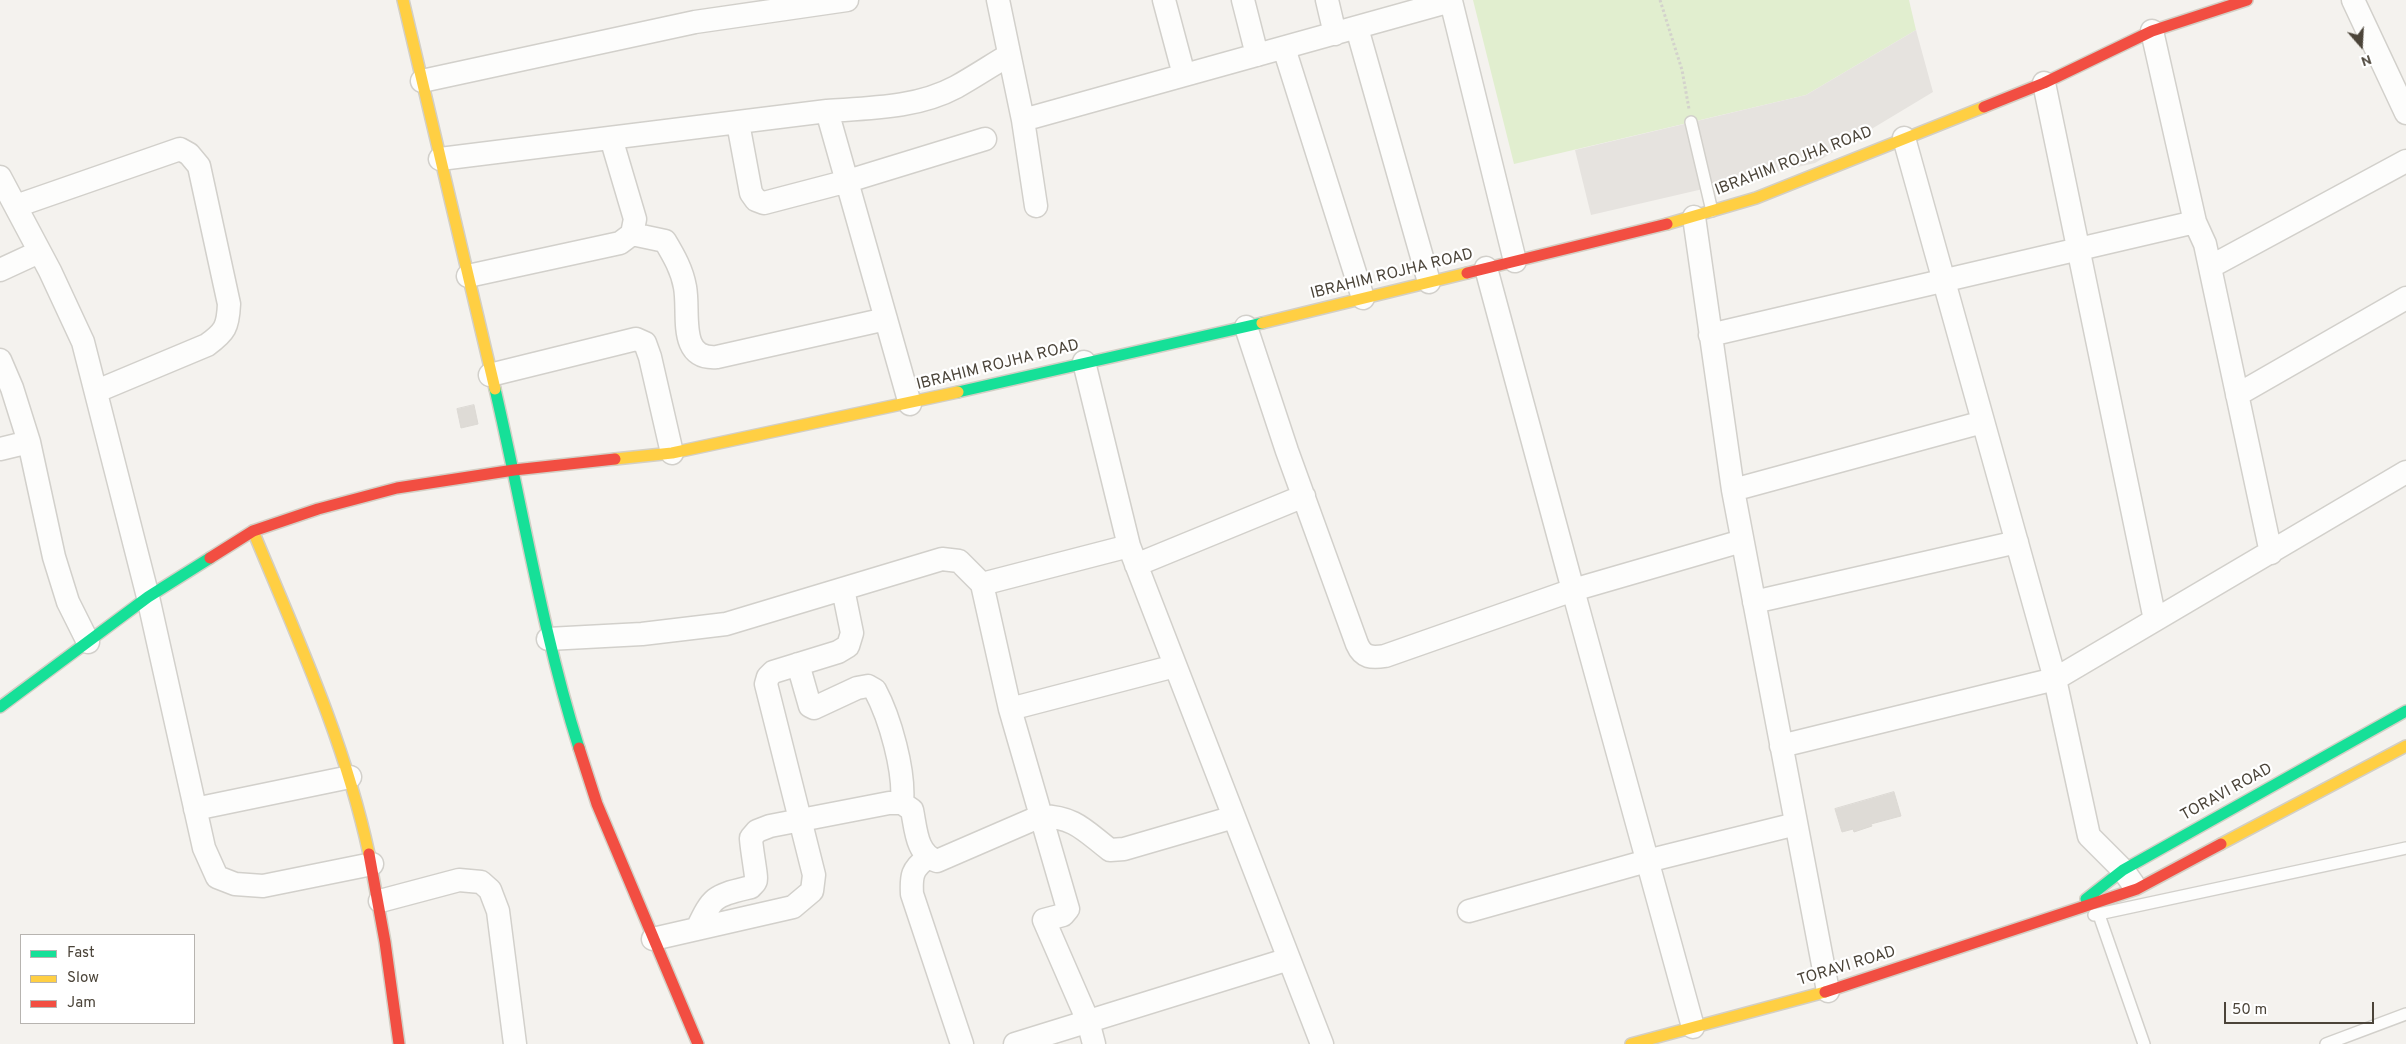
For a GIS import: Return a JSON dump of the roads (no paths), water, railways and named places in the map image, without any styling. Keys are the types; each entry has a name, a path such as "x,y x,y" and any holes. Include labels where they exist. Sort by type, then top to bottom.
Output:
{"street":[{"path":"402,0 514,470 548,639 570,719 597,804 698,1044"},
{"path":"422,81 695,22 847,0"},
{"path":"998,0 1023,120 1036,206"},
{"path":"1164,0 1184,75"},
{"path":"1243,0 1257,55"},
{"path":"1327,0 1335,34"},
{"name":"IBRAHIM ROJHA ROAD","path":"0,707 148,597 253,531 318,509 397,488 514,470 672,453 910,404 1084,362 1246,328 1703,214 1756,198 2044,83 2152,31 2247,0"},
{"path":"2353,0 2406,113"},
{"path":"1023,120 1451,1 1514,261"},
{"path":"1357,28 1429,282"},
{"path":"2152,31 2195,222 2205,244 2271,553"},
{"path":"1284,48 1364,298"},
{"path":"440,159 827,112 897,106 955,88 1009,55"},
{"path":"2044,83 2155,620"},
{"path":"827,112 910,404"},
{"path":"738,123 751,193 756,200 764,203 848,181 985,139"},
{"path":"468,276 620,243 632,234 635,219 611,138"},
{"path":"1904,138 2055,679 2089,836 2123,870 2137,889"},
{"path":"9,202 180,149 189,154 199,166 229,304 228,323 220,336 207,345 97,391"},
{"path":"2210,267 2406,161"},
{"path":"0,177 9,202 39,252 83,342 148,597 204,848 218,876 235,884 263,886 372,864"},
{"path":"1703,214 1710,335 1732,490 1828,991"},
{"path":"1710,335 2195,222"},
{"path":"632,234 665,241 678,262 686,287 689,338 695,352 704,358 717,357 886,319"},
{"path":"0,270 39,252"},
{"path":"1486,268 1692,1028"},
{"path":"2237,395 2406,298"},
{"path":"1246,328 1357,644 1364,654 1372,658 1385,656 1574,590 1742,541"},
{"path":"490,375 636,339 644,343 650,357 672,453"},
{"path":"0,360 12,388 29,442 54,557 68,602 88,642"},
{"path":"1084,362 1132,555 1322,1044"},
{"path":"1732,490 1983,422"},
{"path":"0,448 29,442"},
{"path":"1781,746 2055,679 2406,472"},
{"path":"982,584 1132,555 1304,496"},
{"path":"253,531 333,726 350,778 380,901 399,1044"},
{"path":"1754,602 2017,542"},
{"path":"548,639 642,634 726,624 942,559 959,561 982,584 1010,709 1068,909 1063,915 1044,920 1088,1021 1094,1044"},
{"path":"653,939 793,907 812,891 814,876 802,822 766,684 768,677 773,672 838,652 848,646 852,634 843,589"},
{"path":"798,664 806,698 810,706 814,708 857,688 868,686 875,690 900,768 903,787 902,803"},
{"path":"1010,709 1175,666"},
{"name":"TORAVI ROAD","path":"2069,912 2123,870 2406,711"},
{"name":"TORAVI ROAD","path":"1631,1044 1828,991 2137,889 2406,746"},
{"path":"195,810 350,778"},
{"path":"697,929 707,907 714,898 751,887 755,883 757,878 752,858 751,838 757,831 770,826 802,822 889,803 902,803 912,810 919,845 927,858 937,861 1041,816 1060,817 1074,822 1110,850 1124,849 1234,818"},
{"path":"1469,911 1647,861 1796,824"},
{"path":"927,858 916,866 911,876 912,894 962,1044"},
{"path":"380,901 459,880 481,882 490,890 498,911 515,1044"},
{"path":"1015,1044 1049,1039 1088,1021 1289,958"}],"lane":[{"path":"1691,122 1703,214"},
{"path":"2069,912 2099,915 2406,848"},
{"path":"2099,915 2144,1044"},
{"path":"2326,1044 2406,1014"}]}
